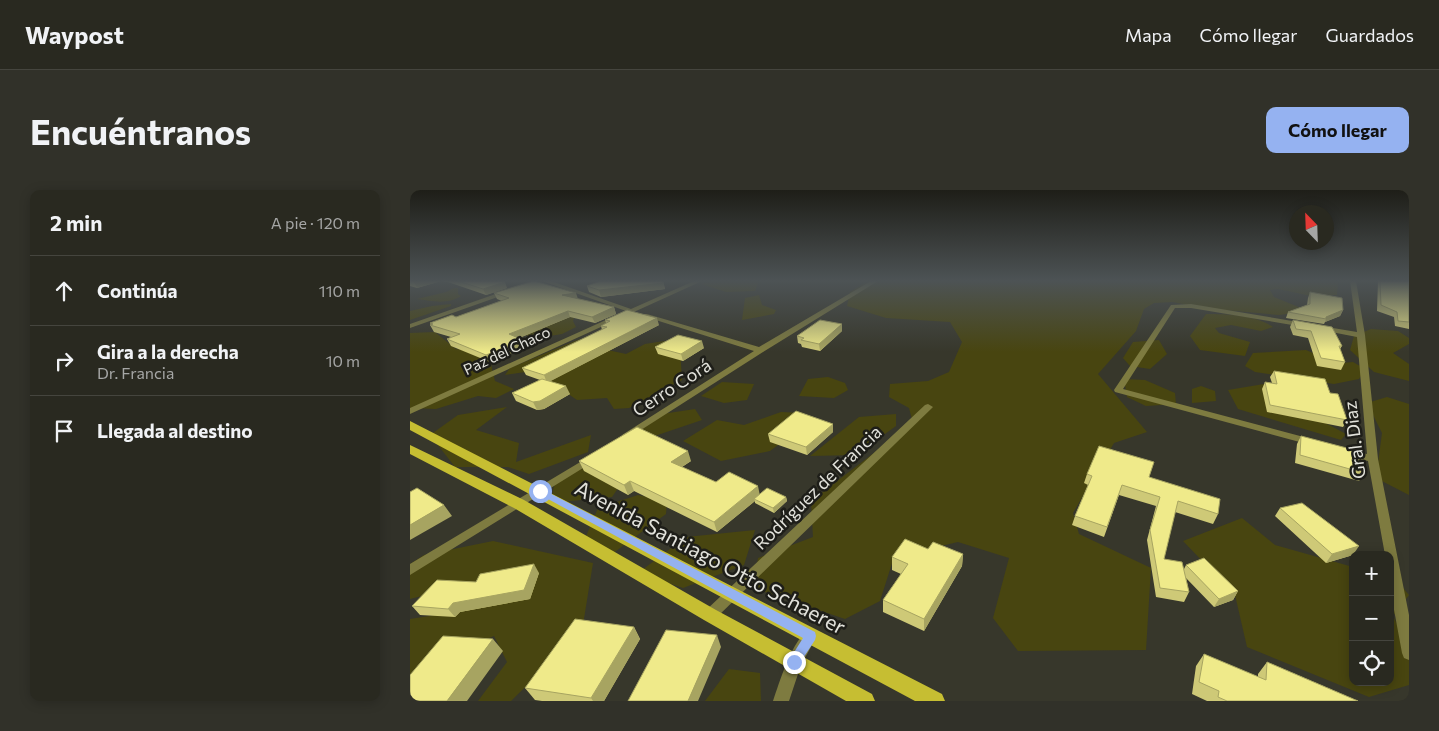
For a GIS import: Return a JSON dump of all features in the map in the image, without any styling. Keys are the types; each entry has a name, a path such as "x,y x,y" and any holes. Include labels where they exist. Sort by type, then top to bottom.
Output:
{"main road":[{"name":"Avenida Santiago Otto Schaerer","path":"410,425 540,491 731,595 935,701"},
{"path":"410,449 519,504 710,615 865,701"}],"street":[{"path":"410,326 469,305"},
{"path":"614,305 760,350"},
{"name":"Paz del Chaco","path":"410,411 641,305"},
{"name":"Cerro Corá","path":"622,439 760,350 835,305"},
{"name":"Gral. Diaz","path":"1357,305 1373,459 1409,653"},
{"path":"1316,444 1118,390 1173,306 1191,306 1361,335"},
{"name":"Rodríguez de Francia","path":"710,615 928,407"},
{"path":"1335,449 1373,459"},
{"path":"410,570 597,454"},
{"path":"780,701 794,662 810,636"}],"shaded area":[{"path":"451,305 410,320 410,311 432,306"},
{"path":"744,305 762,305 776,310 774,314 742,320"},
{"path":"1151,305 1144,309 1136,331 1098,374 1147,432 1114,443 1073,513 1079,534 1151,568 1146,650 1018,651 993,618 1009,558 958,542 894,557 880,601 845,619 753,588 758,558 813,537 811,501 913,423 909,408 889,397 890,384 928,381 949,372 962,342 950,322 886,318 847,306"},
{"path":"1187,305 1293,305 1301,308 1301,312 1279,315"},
{"path":"579,308 573,321 576,327 562,334 531,339 525,334"},
{"path":"1206,314 1250,318 1273,327 1261,331 1231,325 1215,328 1219,333 1250,342 1245,356 1200,350 1190,336"},
{"path":"1371,329 1398,331 1409,338 1409,344 1393,353 1409,364 1409,381 1374,372 1350,350 1354,336"},
{"path":"435,332 456,349 488,352 495,381 514,389 496,398 478,396 436,409 410,408 410,333"},
{"path":"593,337 603,349 626,354 645,344 664,341 680,347 682,380 629,408 614,409 607,398 577,400 561,389 522,389 567,366 505,375 510,368 577,340"},
{"path":"1159,340 1167,354 1150,369 1130,366 1123,358 1133,342"},
{"path":"1306,350 1320,356 1320,365 1353,362 1365,369 1359,379 1334,384 1255,372 1245,366 1253,353"},
{"path":"828,377 845,383 848,390 834,398 799,396 808,379"},
{"path":"1124,379 1145,380 1175,393 1176,404 1146,406 1127,397"},
{"path":"722,382 754,384 747,400 724,403 701,396"},
{"path":"1264,384 1313,405 1318,419 1346,434 1341,440 1238,409 1228,390"},
{"path":"1201,386 1215,391 1216,401 1192,403 1192,389"},
{"path":"1387,397 1409,404 1409,495 1376,478 1382,433 1367,403"},
{"path":"507,407 476,430 519,443 516,462 591,435 588,452 529,474 508,467 455,467 430,435 458,415"},
{"path":"695,409 702,420 637,442 625,435 662,414"},
{"path":"781,412 803,413 804,426 770,451 721,461 683,441 717,420 744,425"},
{"path":"896,414 896,426 856,455 810,456 859,417"},
{"path":"594,456 623,481 612,497 550,503 556,478"},
{"path":"638,495 667,501 666,514 612,554 584,541 598,508"},
{"path":"1242,518 1275,545 1349,566 1349,686 1394,686 1394,618 1409,647 1409,685 1369,697 1247,647 1235,595 1183,541"},
{"path":"755,530 744,565 683,588 638,573 686,537"},
{"path":"493,541 593,563 582,631 511,701 478,701 507,662 494,636 428,665 410,681 410,619 455,612 505,575 410,599 410,564 424,555"},
{"path":"1394,578 1409,595 1394,615"},
{"path":"729,669 760,673 761,701 705,701"}],"building":[{"path":"490,305 605,305 614,307 592,317 568,311 509,334 523,340 486,355 447,339 460,334 430,325 433,324 430,323 452,315 456,317"},
{"path":"1308,305 1343,305 1343,310 1326,317 1326,319 1288,312"},
{"path":"1381,305 1409,305 1409,322 1398,321 1397,312"},
{"path":"627,310 657,318 544,375 522,368 607,327 601,326 610,321 605,320"},
{"path":"820,320 842,324 819,344 801,340 804,338 797,336"},
{"path":"1293,320 1332,327 1342,346 1339,346 1345,362 1321,358 1311,331 1296,329"},
{"path":"678,335 702,341 681,354 655,347"},
{"path":"1274,371 1325,379 1330,393 1338,394 1347,420 1270,405 1265,382 1277,384"},
{"path":"542,379 566,386 540,401 533,402 512,393"},
{"path":"796,411 833,424 806,447 768,434"},
{"path":"637,427 688,451 671,462 716,482 729,472 758,486 714,522 630,481 624,485 579,461"},
{"path":"1301,436 1362,452 1364,473 1300,455"},
{"path":"1099,446 1154,462 1149,477 1220,499 1218,514 1178,501 1164,559 1182,562 1189,592 1160,588 1150,530 1160,497 1122,485 1107,527 1075,516 1092,476 1087,474"},
{"path":"417,488 444,505 410,525 410,492"},
{"path":"767,488 786,497 773,508 754,499"},
{"path":"1302,503 1359,546 1332,554 1280,508"},
{"path":"905,539 928,549 933,542 963,554 924,619 883,600 908,564 892,557"},
{"path":"1204,558 1238,591 1219,599 1186,565"},
{"path":"534,564 524,590 453,603 448,609 412,606 437,580 476,582 480,574"},
{"path":"575,619 634,627 591,698 525,688"},
{"path":"666,630 717,635 688,701 628,701"},
{"path":"443,636 493,639 447,701 410,701 410,675"},
{"path":"1204,654 1266,680 1267,662 1358,701 1227,701 1218,697 1219,691 1199,682"}],"route":[{"path":"540,491 810,636 794,662"}]}
